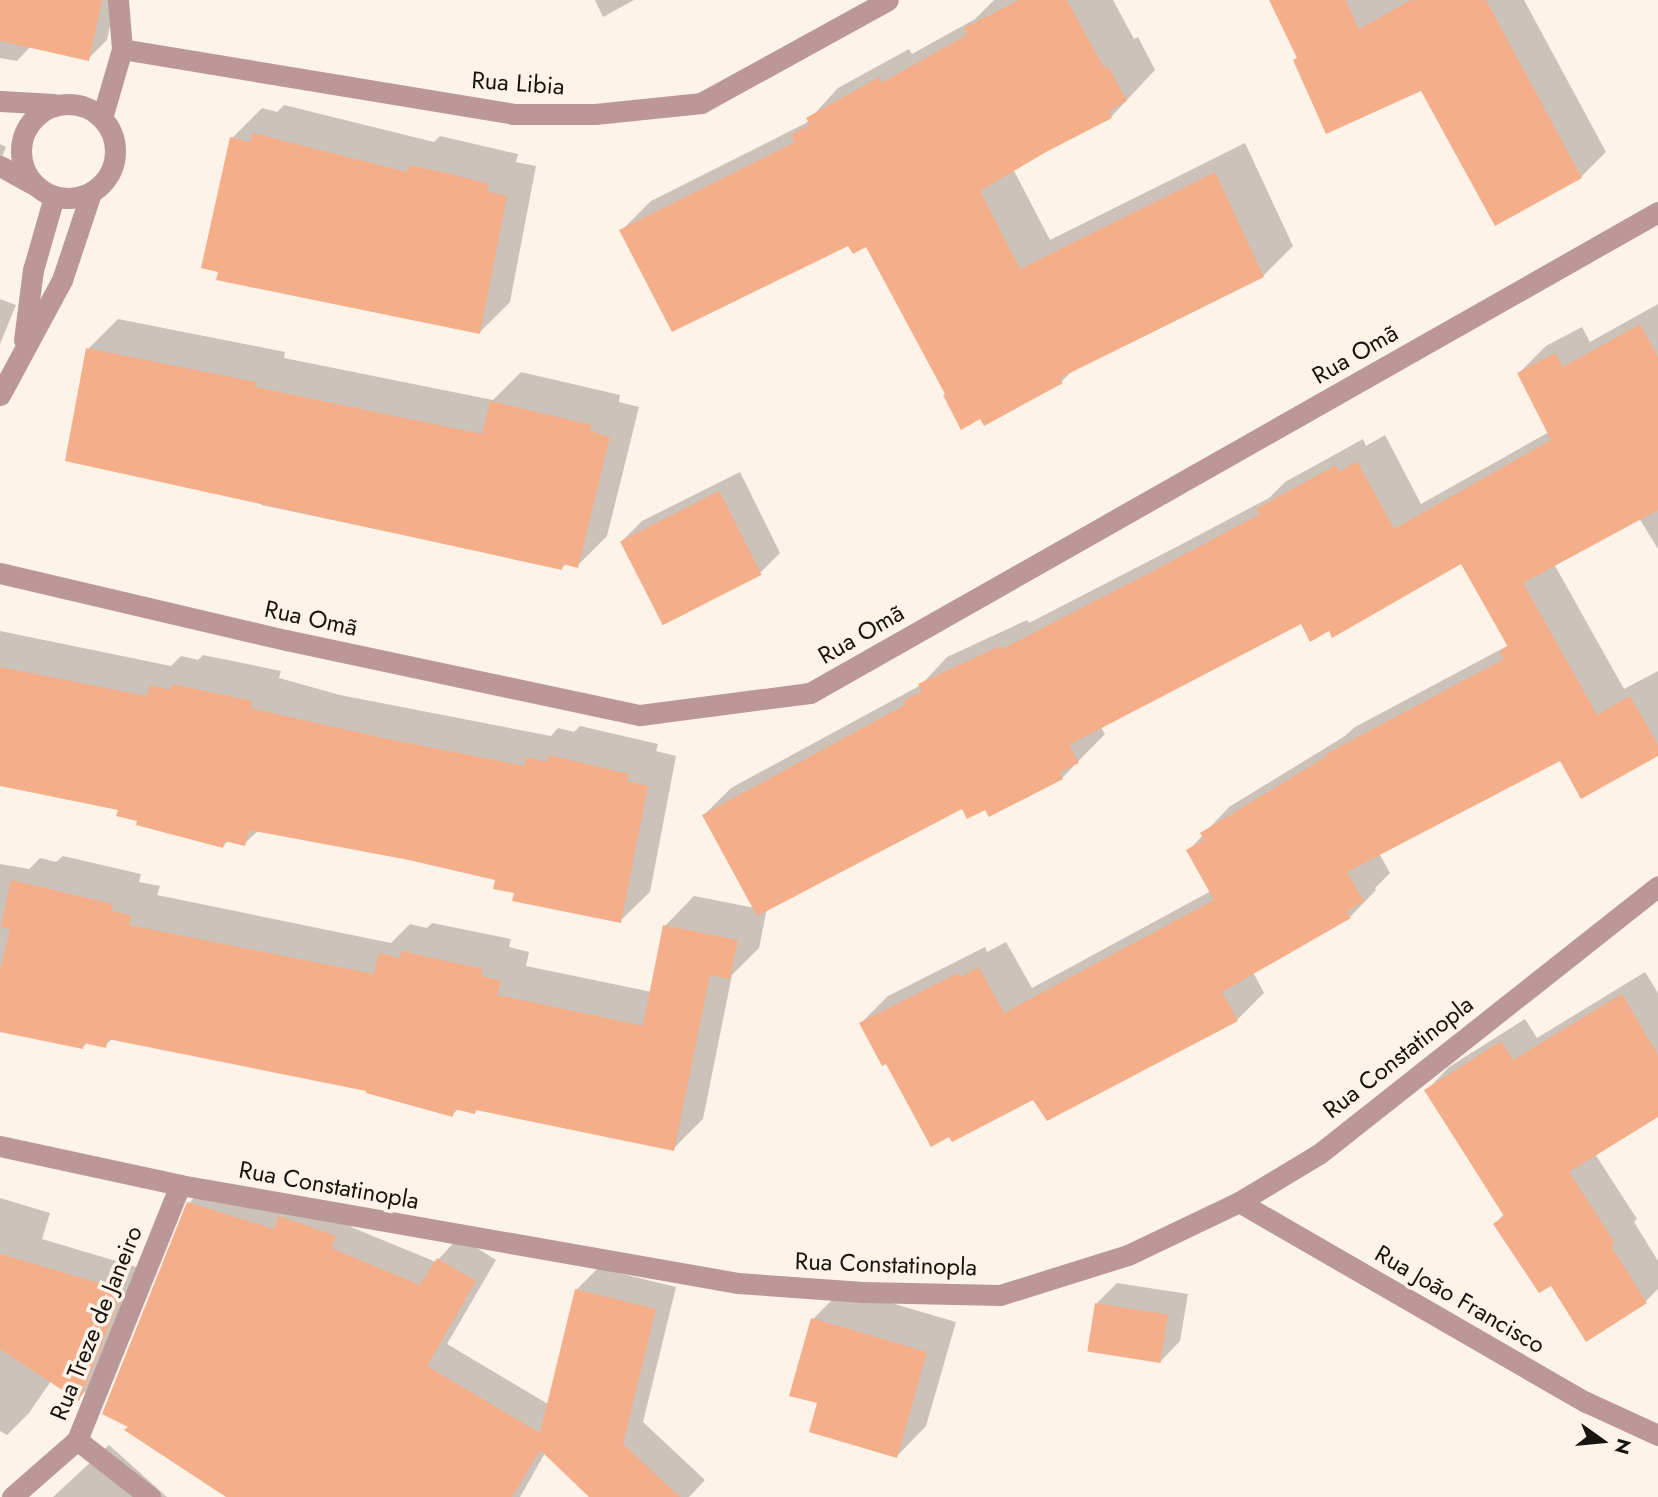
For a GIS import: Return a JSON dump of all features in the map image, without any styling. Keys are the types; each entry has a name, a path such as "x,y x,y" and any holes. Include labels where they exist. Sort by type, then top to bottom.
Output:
{"street":[{"path":"102,118 122,49 118,0"},
{"name":"Rua Libia","path":"122,49 513,114 595,114 701,103 888,0"},
{"path":"0,102 73,103 89,108 102,118 113,136 115,158 107,178 91,193 79,198 54,197 0,166"},
{"path":"33,184 23,167 21,147 26,128 39,113 56,104"},
{"path":"0,395 22,349 62,280 91,193"},
{"path":"22,349 33,270 54,197"},
{"name":"Rua Omã","path":"0,573 286,640 640,715 810,693 1658,212"},
{"name":"Rua Constatinopla","path":"0,1146 180,1185 738,1283 863,1292 1000,1295 1128,1255 1239,1202 1319,1154 1658,886"},
{"name":"Rua Treze de Janeiro","path":"12,1497 77,1440 180,1185"},
{"name":"Rua João Francisco","path":"1239,1202 1586,1402 1658,1435"},
{"path":"77,1440 150,1497"}],"building":[{"path":"0,0 102,0 89,61 0,41"},
{"path":"1019,0 1067,0 1104,68 1108,66 1127,101 1109,111 1112,118 1046,152 980,191 1020,269 1215,172 1264,277 1060,378 1063,383 984,426 980,419 961,430 943,395 945,394 866,247 853,254 848,246 672,332 619,230 795,142 791,135 810,124 806,118 879,77 881,83 967,35 964,28"},
{"path":"1269,0 1345,0 1359,29 1411,0 1486,0 1582,178 1495,226 1421,91 1326,134 1293,60 1297,58"},
{"path":"253,133 407,172 409,165 455,175 489,184 487,191 507,196 480,334 216,280 218,272 201,268 230,137 250,142"},
{"path":"1640,324 1658,357 1658,510 1523,583 1597,715 1630,696 1658,745 1658,756 1581,799 1560,761 1347,872 1364,901 1346,912 1351,918 1222,992 1238,1021 1047,1121 1033,1100 952,1142 949,1137 931,1147 886,1064 882,1066 859,1023 958,973 960,977 979,967 1004,1013 1214,900 1186,850 1204,840 1200,833 1327,756 1326,754 1504,659 1499,651 1508,647 1461,564 1332,638 1329,631 1310,642 1301,624 1069,745 1079,763 1060,772 1063,779 989,817 985,810 967,819 962,809 757,916 702,815 905,705 903,701 922,691 918,684 1000,646 1002,649 1153,571 1260,514 1256,509 1336,465 1339,472 1357,461 1394,529 1551,440 1517,373 1555,353 1563,367"},
{"path":"86,348 256,382 255,387 482,434 490,401 592,425 590,431 610,437 578,568 563,564 562,570 65,461"},
{"path":"719,491 762,575 663,625 620,541"},
{"path":"0,667 147,696 150,685 170,690 172,684 252,701 251,708 525,766 527,757 547,762 549,755 629,774 627,781 648,786 621,923 512,901 514,893 493,889 495,880 409,860 249,830 245,846 225,841 223,848 136,825 137,821 116,816 118,810 0,786"},
{"path":"11,880 113,904 111,911 131,915 129,925 374,974 379,953 400,958 401,951 483,969 481,976 501,981 497,995 640,1025 643,1025 663,925 738,940 730,979 710,975 674,1151 476,1110 475,1114 454,1109 453,1117 366,1091 108,1039 106,1048 84,1043 83,1049 0,1032 0,971 10,929 1,927"},
{"path":"1622,994 1658,1055 1658,1117 1569,1172 1615,1243 1611,1246 1647,1303 1586,1342 1551,1286 1539,1293 1493,1224 1504,1216 1424,1090 1501,1041 1513,1060"},
{"path":"187,1202 274,1229 279,1216 336,1236 331,1248 420,1285 437,1258 476,1281 427,1366 540,1433 575,1289 656,1309 623,1444 680,1497 589,1497 540,1450 512,1497 226,1497 124,1430 128,1427 102,1414"},
{"path":"0,1254 123,1290 79,1401 0,1349"},
{"path":"1095,1303 1168,1315 1160,1363 1087,1351"},
{"path":"811,1318 927,1352 897,1458 809,1432 817,1403 789,1396"}]}
